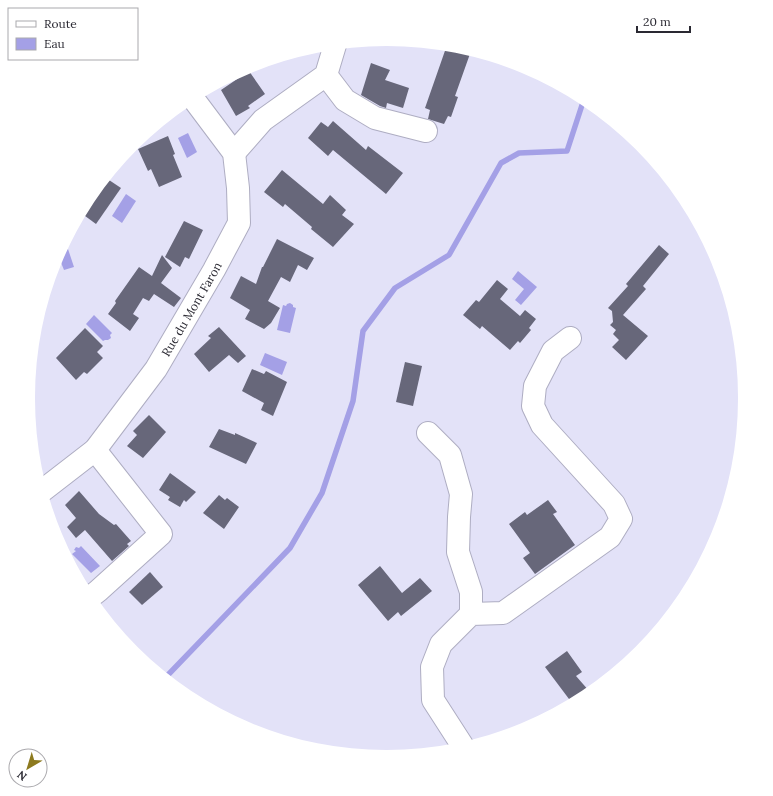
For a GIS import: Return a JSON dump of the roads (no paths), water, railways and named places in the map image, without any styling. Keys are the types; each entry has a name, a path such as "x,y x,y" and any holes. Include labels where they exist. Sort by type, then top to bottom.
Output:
{"street":[{"path":"196,103 234,153 263,120 326,75 334,51"},
{"path":"326,75 345,100 375,118 426,131"},
{"name":"Rue du Mont Faron","path":"46,487 95,450 156,369 214,270 239,223 238,188 234,153"},
{"path":"460,742 433,700 432,667 441,644 471,614 503,613 610,538 621,519 614,504 542,426 532,406 535,386 553,350 570,338"},
{"path":"428,432 450,455 461,494 458,552 471,592 471,614"},
{"path":"95,450 160,534 95,594"}],"water":[{"path":"188,133 197,152 187,158 178,138"},
{"path":"126,194 136,201 122,223 112,216"},
{"path":"68,249 74,267 64,270 62,264"},
{"path":"518,271 537,287 521,305 515,300 524,289 512,279"},
{"path":"290,303 296,308 290,333 277,330 283,305 286,306"},
{"path":"94,315 112,333 110,335 111,338 108,340 103,341 86,324"},
{"path":"265,353 287,362 282,375 260,365"},
{"path":"81,546 100,566 91,573 72,554 76,551 74,550 76,547 79,548"}],"waterway":[{"path":"169,674 290,548 322,493 353,401 363,331 395,288 449,255 501,163 519,153 567,151 582,106"}]}
